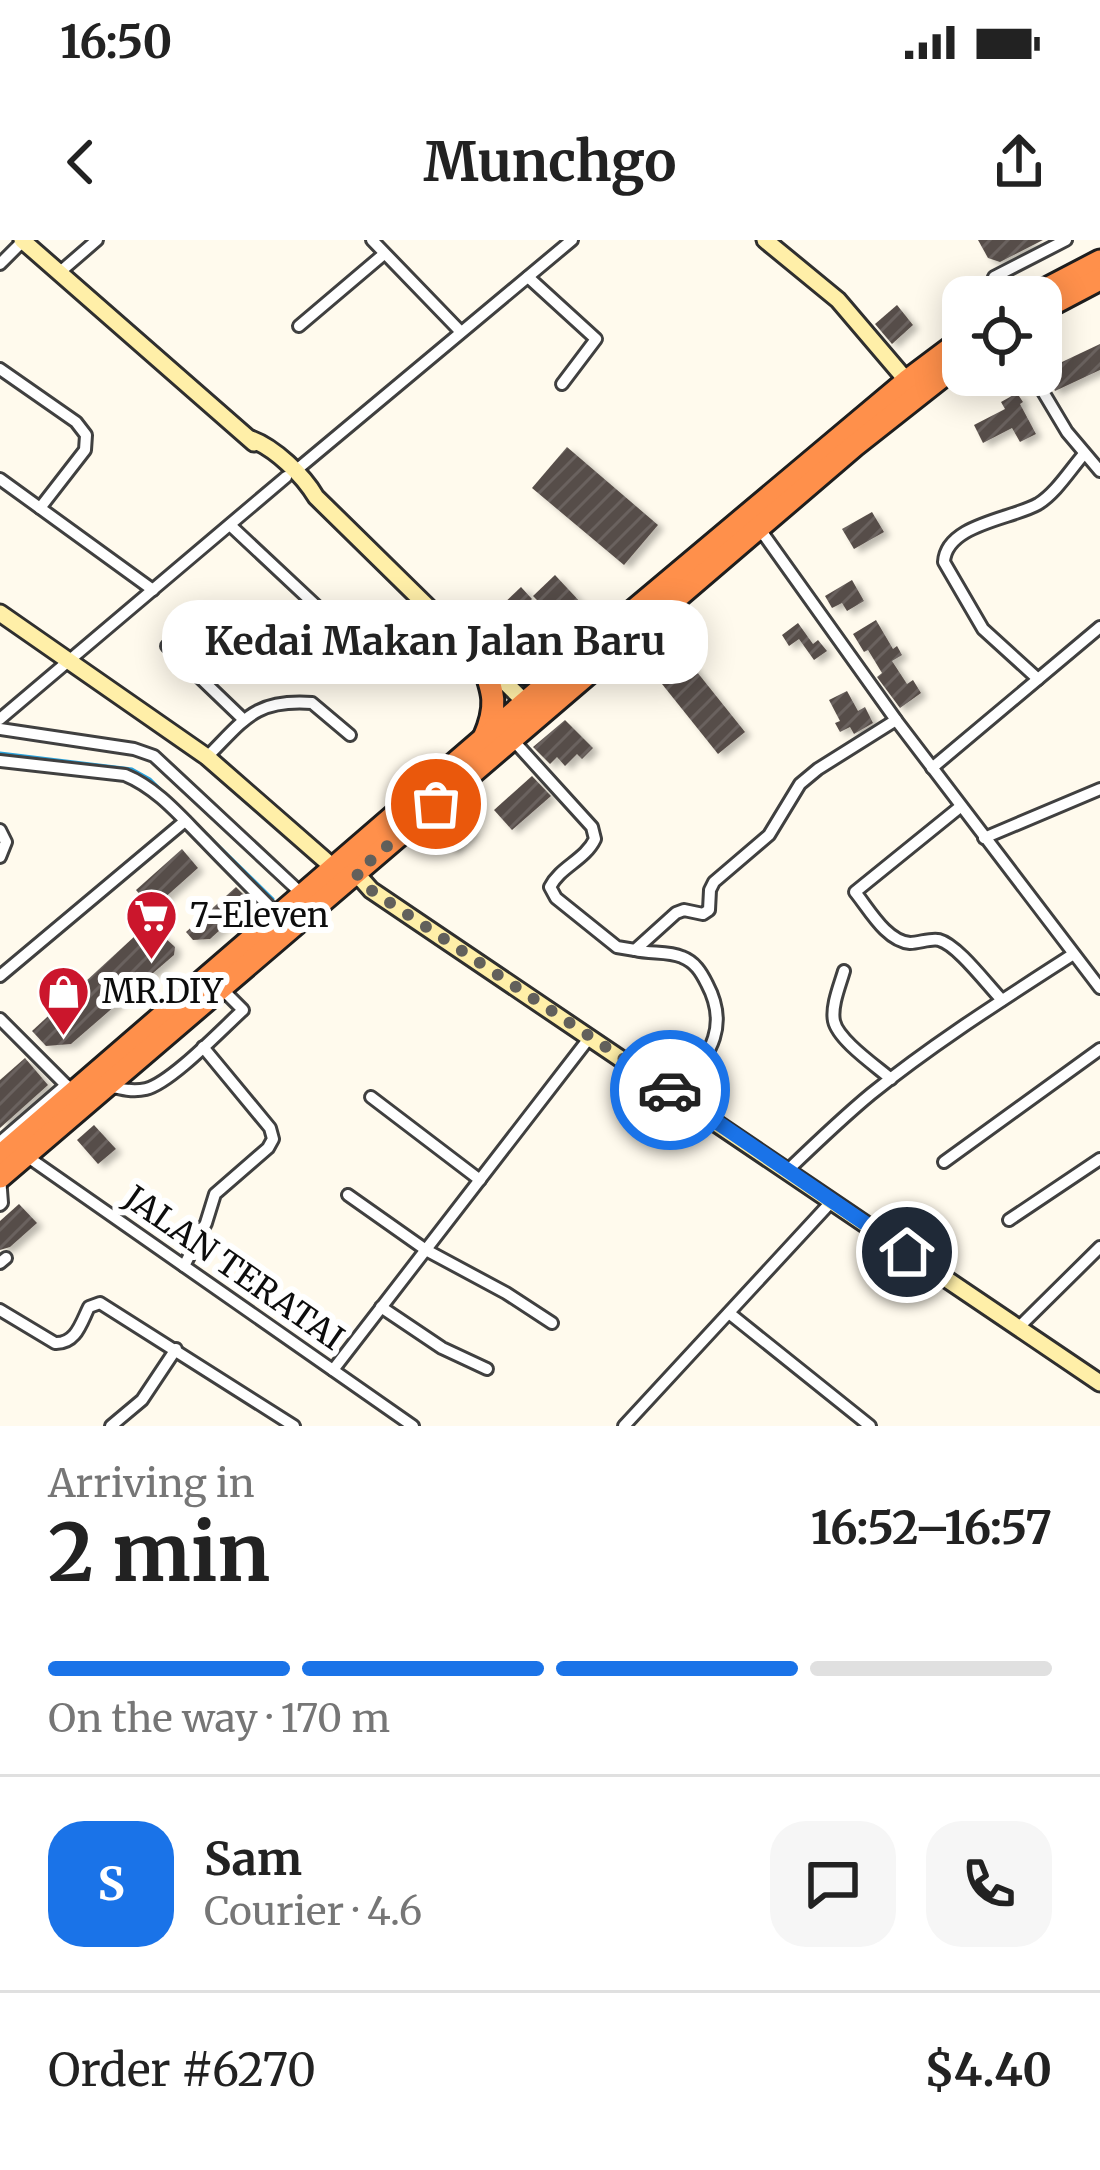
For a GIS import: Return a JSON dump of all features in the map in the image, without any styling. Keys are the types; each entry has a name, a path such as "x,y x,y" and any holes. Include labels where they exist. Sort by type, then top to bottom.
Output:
{"highway":[{"path":"1062,281 1100,261"},
{"path":"1062,299 1100,279"},
{"path":"0,1156 69,1089 303,895 345,870 513,740 563,670 942,355"},
{"path":"0,1177 221,988 482,742 532,709 942,377"},
{"path":"481,658 519,674 563,670"},
{"path":"481,658 494,700 482,742"}],"street":[{"path":"60,272 97,240"},
{"path":"372,240 460,332"},
{"path":"0,719 572,240"},
{"path":"765,240 838,300 907,381"},
{"path":"996,276 1066,240"},
{"path":"0,264 23,241 251,439 265,444 290,474 309,484 316,497 532,709"},
{"path":"299,326 384,254"},
{"path":"528,278 596,339 562,384"},
{"path":"0,369 76,422 86,435 85,450 40,508"},
{"path":"1047,396 1100,471"},
{"path":"1038,680 982,629 944,562 944,553 983,522 1038,503 1084,454"},
{"path":"0,479 153,590"},
{"path":"230,525 341,629"},
{"path":"759,528 960,807 1100,988"},
{"path":"0,614 207,757 371,890 1100,1383"},
{"path":"932,768 1100,627"},
{"path":"166,646 244,720"},
{"path":"207,757 244,720 269,704 312,703 350,735"},
{"path":"635,950 676,913 709,910 714,882 769,835 800,784 896,720"},
{"path":"0,729 154,756 303,895"},
{"path":"513,740 592,827 591,849 554,878 550,887 556,898 617,947 692,962 706,982 717,1010 711,1050 678,1095"},
{"path":"0,761 125,775 149,787 278,916"},
{"path":"984,838 1100,789"},
{"path":"960,807 855,892 887,932 911,943 940,940 1002,1000"},
{"path":"0,976 185,821"},
{"path":"0,830 6,842 0,857"},
{"path":"788,1170 891,1078 1072,955"},
{"path":"844,971 836,1026 891,1078"},
{"path":"107,1086 126,1091 149,1089 203,1047 243,1010 221,988"},
{"path":"0,1019 69,1089 0,1142"},
{"path":"333,1370 590,1037"},
{"path":"184,1266 215,1194 273,1139 270,1128 203,1047"},
{"path":"944,1162 1100,1048"},
{"path":"371,1096 480,1180"},
{"name":"JALAN TERATAI","path":"25,1155 406,1424"},
{"path":"1009,1220 1100,1159"},
{"path":"0,1177 0,1205"},
{"path":"348,1196 426,1250 552,1323"},
{"path":"624,1426 832,1201"},
{"path":"1019,1327 1100,1247"},
{"path":"0,1310 55,1343 64,1343 72,1340 89,1307 100,1303 294,1426"},
{"path":"381,1307 450,1354 487,1369"},
{"path":"729,1313 870,1426"},
{"path":"111,1426 142,1400 176,1349"}],"building":[{"path":"978,240 1043,240 1000,262 988,258"},
{"path":"897,305 913,325 892,344 875,324"},
{"path":"1100,344 1100,370 1062,388 1062,362"},
{"path":"1019,396 1036,434 1020,442 1012,428 983,443 974,425 1005,409 1001,402"},
{"path":"567,447 658,525 624,565 532,488"},
{"path":"872,512 884,532 854,549 842,529"},
{"path":"555,575 583,605 562,626 533,596"},
{"path":"852,580 864,601 847,611 842,603 832,608 825,596"},
{"path":"521,587 532,599 513,618 501,606"},
{"path":"876,620 893,649 897,646 902,655 892,661 907,684 913,680 921,693 900,708 877,677 882,673 868,650 864,652 853,634"},
{"path":"798,623 813,644 818,640 827,651 814,660 799,639 789,646 782,635"},
{"path":"507,624 528,646 518,656 500,650 491,640"},
{"path":"689,662 745,732 718,754 662,684"},
{"path":"847,691 858,711 865,707 873,723 854,734 850,727 840,732 829,700"},
{"path":"565,720 593,748 582,759 577,754 565,766 557,757 550,764 533,747"},
{"path":"532,776 551,796 512,830 494,810"},
{"path":"453,810 472,832 452,850 433,828"},
{"path":"182,849 198,868 152,909 136,890"},
{"path":"236,887 251,902 210,939 193,940 186,932"},
{"path":"149,923 175,947 174,955 71,1044 46,1046 32,1031"},
{"path":"25,1058 48,1085 0,1128 0,1080"},
{"path":"94,1125 116,1149 98,1164 77,1140"},
{"path":"19,1204 37,1223 0,1250 0,1221"}],"waterway":[{"path":"0,753 132,769 150,779 273,899"}],"way so far":[{"path":"436,804 356,873 371,890 670,1090"}],"place":[{"name":"Kedai Makan Jalan Baru","path":"436,804"},
{"name":"7-Eleven","path":"151,961"},
{"name":"MR.DIY","path":"63,1037"}],"route":[{"path":"670,1090 907,1252"}]}
